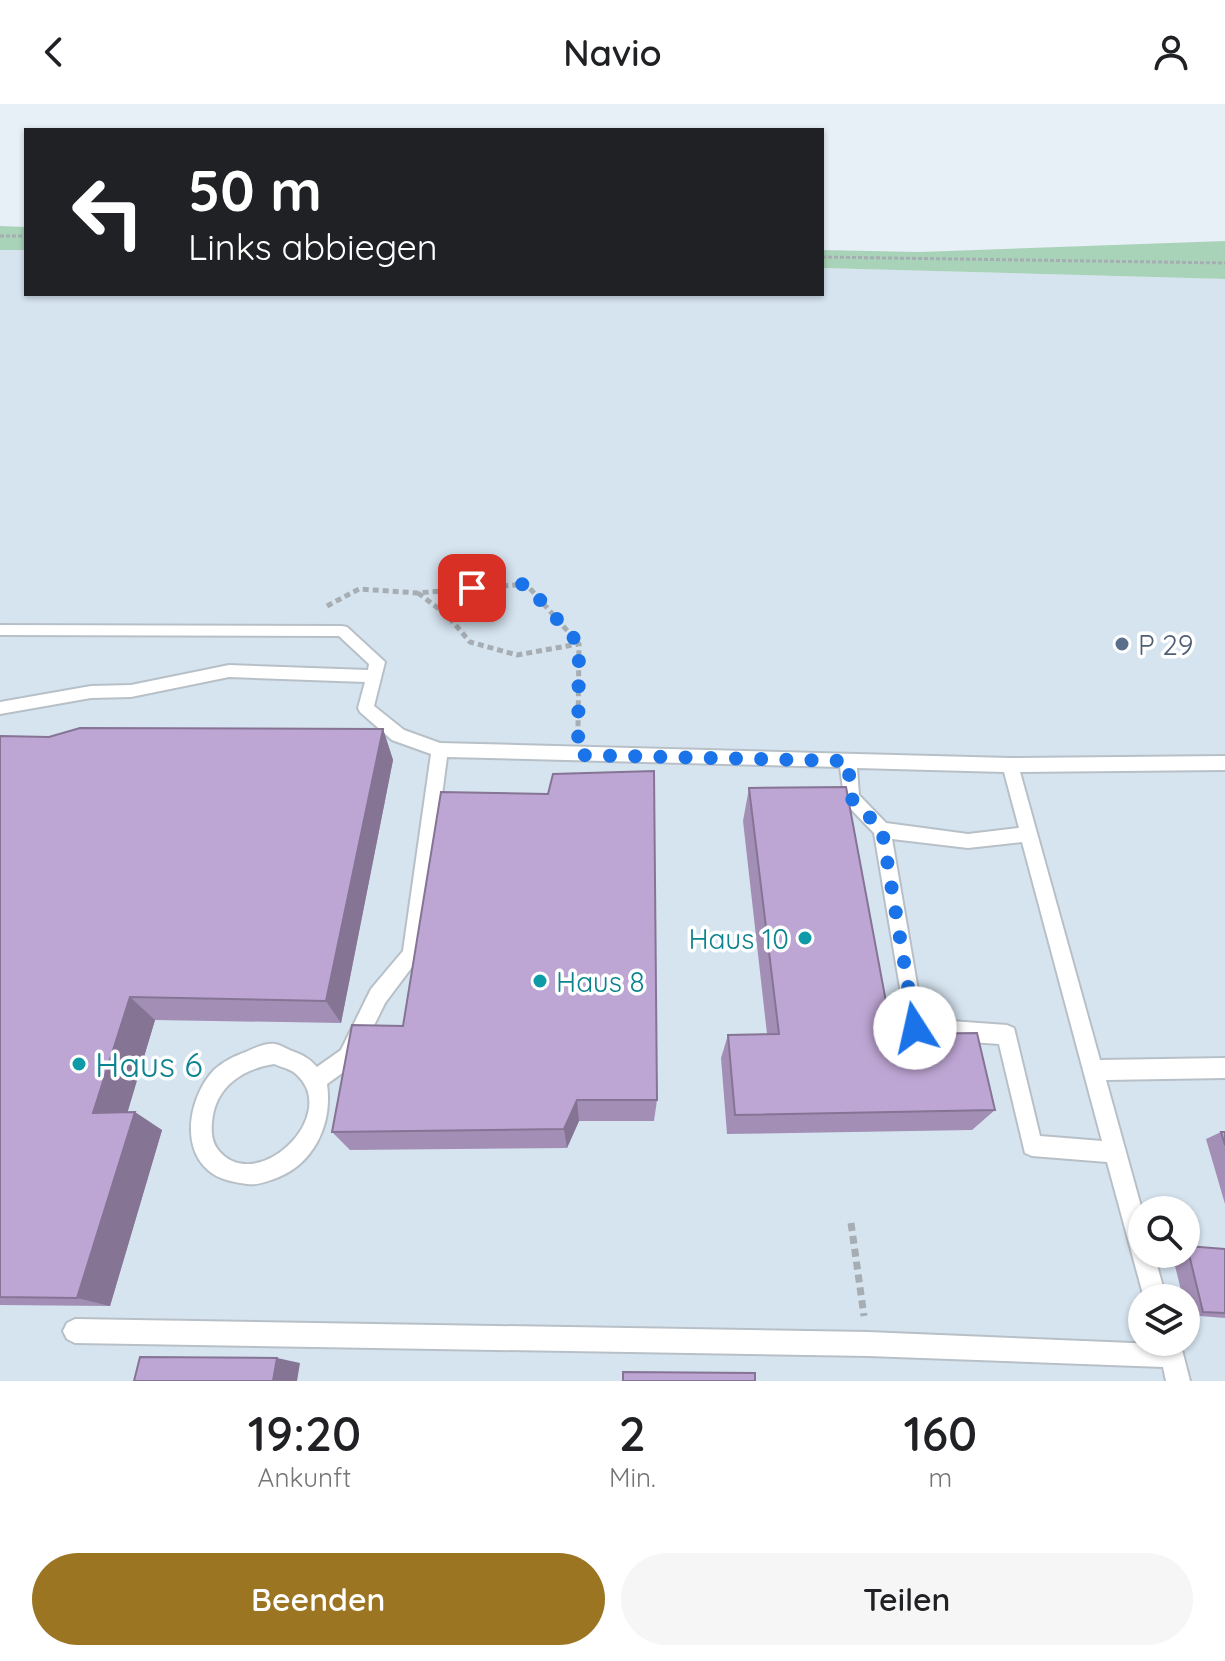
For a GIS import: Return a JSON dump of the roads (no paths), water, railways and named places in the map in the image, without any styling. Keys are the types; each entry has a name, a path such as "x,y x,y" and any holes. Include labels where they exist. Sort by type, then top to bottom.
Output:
{"lane":[{"path":"0,630 342,631 377,662 366,708 398,735 440,750 568,760 1010,765 1225,763"},
{"path":"0,708 91,692 131,691 229,671 373,676"},
{"path":"316,1080 348,1057 378,996 412,955 440,750"},
{"path":"848,761 851,798 882,830 915,1028 1007,1035 1032,1146 1114,1152"},
{"path":"1010,765 1128,1202"},
{"path":"882,830 968,841 1029,834"},
{"path":"274,1054 291,1057 306,1066 316,1080 321,1097 319,1118 296,1155 278,1168 258,1175 238,1175 220,1168 208,1154 201,1128 208,1098 220,1080 236,1066 254,1057 274,1054"},
{"path":"1093,1070 1225,1068"},
{"path":"75,1331 1128,1348"},
{"path":"1172,1356 1178,1381"}],"place":[{"name":"P 29","path":"1122,644"},
{"name":"Haus 10","path":"805,938"},
{"name":"Haus 8","path":"540,981"},
{"name":"Haus 6","path":"79,1064"}]}
